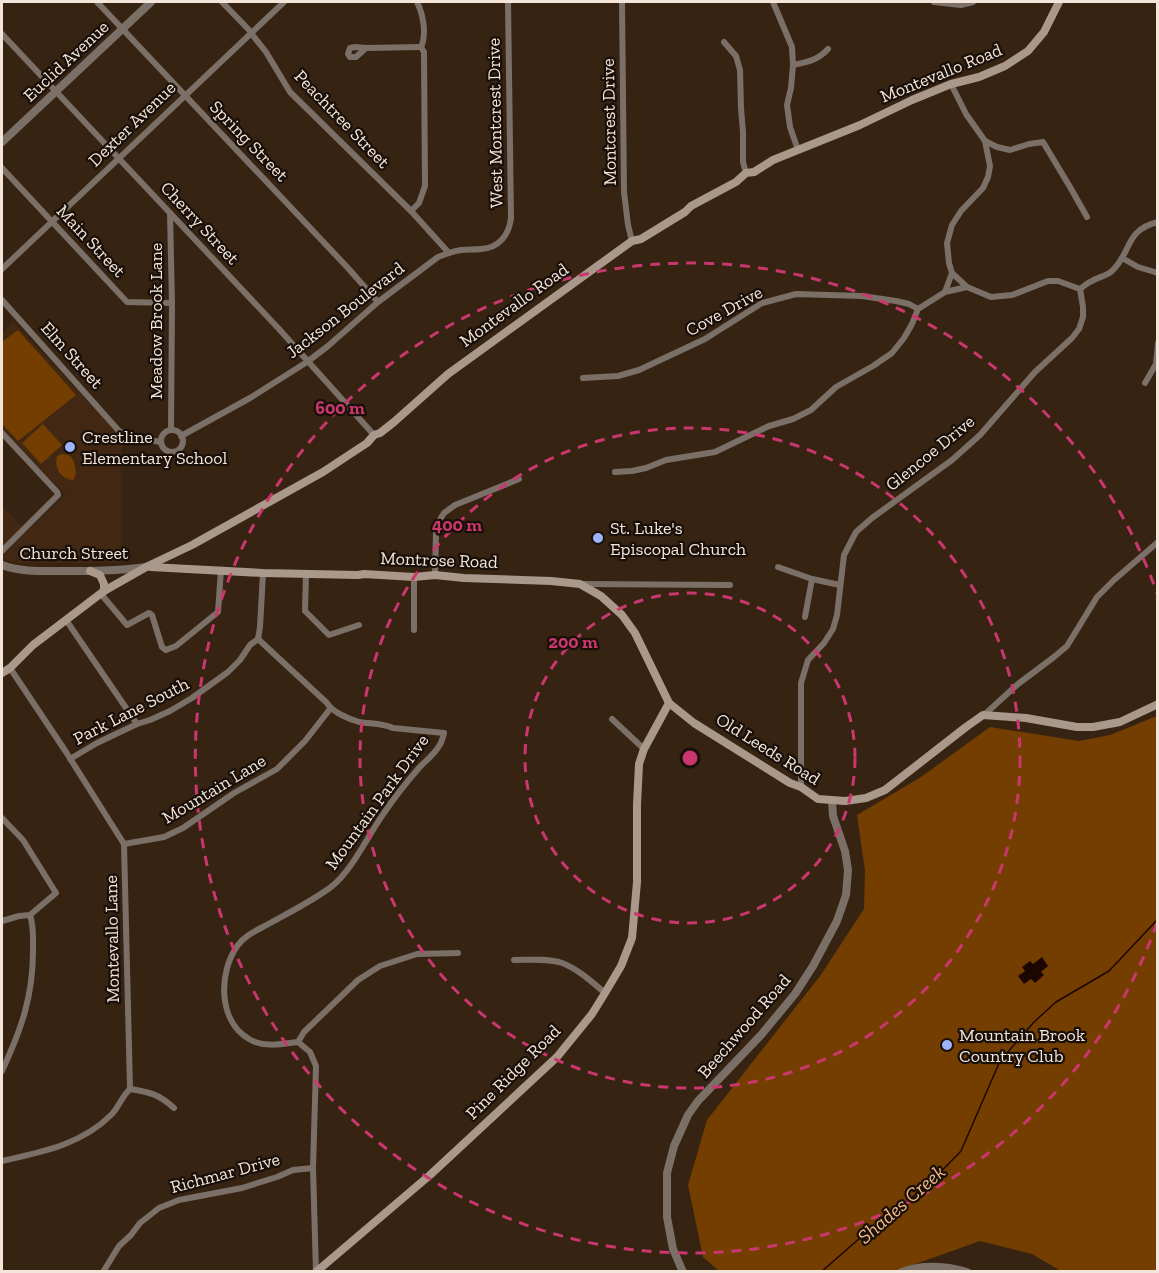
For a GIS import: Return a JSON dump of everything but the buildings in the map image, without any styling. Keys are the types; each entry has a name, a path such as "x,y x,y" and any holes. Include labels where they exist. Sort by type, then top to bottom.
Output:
{"main road":[{"name":"Montevallo Road","path":"2,673 33,645 103,593 148,566 186,548 323,472 367,443 448,374 632,241 650,233 691,206 736,182 746,173 754,172 773,160 860,125 951,84 979,77 1005,66 1028,51 1044,32 1059,2"},
{"path":"186,548 184,558 190,568"},
{"name":"Montrose Road","path":"148,566 263,573 414,577 435,575 580,584"},
{"path":"90,571 100,574 104,584 103,593"},
{"name":"Old Leeds Road","path":"580,584 598,594 622,615 635,633 669,703 694,723 818,799 832,801 866,798 885,790 983,715"},
{"name":"Pine Ridge Road","path":"316,1272 430,1175 557,1057 592,1014 621,966 632,938 637,882 639,764 644,749 669,703"},
{"path":"983,715 1026,718 1093,728 1120,722 1158,704"}],"street":[{"name":"Spring Street","path":"97,2 378,302"},
{"name":"Euclid Avenue","path":"2,142 150,2"},
{"name":"Peachtree Street","path":"222,2 250,31 266,52 290,93 411,211 449,253"},
{"name":"Dexter Avenue","path":"2,269 284,2"},
{"path":"411,211 419,203 425,186 423,52 421,47 423,13 417,2"},
{"name":"West Montcrest Drive","path":"501,242 510,228 511,218 508,2"},
{"name":"Montcrest Drive","path":"622,2 624,192 632,241"},
{"path":"773,2 792,47 794,65 787,105 790,127 798,150"},
{"path":"934,2 961,5 973,2"},
{"name":"Cherry Street","path":"2,34 279,328 374,435"},
{"path":"724,42 735,56 740,70 744,132 743,162 746,173"},
{"path":"366,48 421,47"},
{"path":"794,65 811,62 822,56 828,49"},
{"path":"951,84 966,114 985,141 990,166 983,188 961,211 952,225 947,243 952,273 967,287 991,297 1012,295 1048,281 1059,281 1080,289 1112,272 1122,258 1130,239 1138,231 1158,222"},
{"path":"985,141 1010,150 1043,142 1087,218"},
{"name":"Main Street","path":"2,168 127,302 172,303"},
{"name":"Meadow Brook Lane","path":"170,213 171,430"},
{"name":"Jackson Boulevard","path":"119,431 132,437 161,442 165,450 176,451 182,446 181,436 250,398 308,362 378,302 428,264 449,253 463,249 483,249 501,242"},
{"path":"1122,258 1138,267 1158,273"},
{"path":"945,292 952,273"},
{"path":"615,472 632,471 666,460 715,453 769,426 793,419 811,410 836,387 873,366 892,352 908,331 918,309 945,292 967,287"},
{"name":"Glencoe Drive","path":"801,787 801,683 808,660 833,629 837,615 843,555 856,532 980,435 1035,372 1072,338 1079,329 1083,317 1080,289"},
{"name":"Cove Drive","path":"583,378 618,376 639,370 705,339 762,303 796,294 862,296 909,304 918,309"},
{"name":"Elm Street","path":"2,300 119,431"},
{"path":"1145,383 1156,364 1158,343"},
{"path":"161,442 163,435 171,430 181,436"},
{"path":"2,433 58,495 2,551"},
{"path":"435,575 436,532 444,513 455,505 519,479"},
{"path":"983,715 1067,646 1097,597 1158,542"},
{"name":"Church Street","path":"2,565 8,568 43,571 118,570 148,566"},
{"path":"778,567 812,579 840,585"},
{"path":"103,593 127,625 149,613 152,615 162,647 166,650 176,646 218,612 221,570"},
{"path":"258,639 263,573"},
{"path":"306,573 305,610 329,635 359,625"},
{"path":"414,577 414,630"},
{"path":"805,617 812,579"},
{"name":"Montrose Road","path":"580,584 730,585"},
{"path":"597,584 598,594"},
{"path":"66,620 137,724"},
{"name":"Mountain Park Drive","path":"258,639 327,703 330,709 358,722 444,733 440,746 417,770 384,813 345,873 333,886 247,936 238,945 227,965 224,994 227,1011 236,1029 248,1039 256,1042 276,1046 298,1042"},
{"name":"Park Lane South","path":"70,759 192,698 228,672 250,645 258,639"},
{"path":"10,668 124,844"},
{"name":"Mountain Lane","path":"124,844 164,837 183,828 234,793 277,769 305,741 330,709"},
{"path":"612,719 644,749"},
{"name":"Beechwood Road","path":"683,1272 673,1249 667,1217 667,1173 674,1146 688,1115 698,1101 761,1035 795,994 837,921 846,895 848,870 845,851 833,816 832,801"},
{"path":"2,818 22,840 56,893 30,915 2,921"},
{"name":"Montevallo Lane","path":"124,844 130,1089"},
{"path":"2,1071 16,1041 29,998 33,972 33,926 30,915"},
{"path":"316,1272 313,1168 315,1066 310,1052 298,1042 304,1032 358,980 380,966 417,954 458,953"},
{"path":"514,960 561,963 581,974 605,993"},
{"path":"2,1161 61,1147 86,1135 111,1115 130,1089 151,1092 174,1108"},
{"name":"Richmar Drive","path":"103,1272 119,1246 140,1222 159,1208 179,1200 242,1188 293,1170 313,1168"},
{"path":"902,1272 935,1266 967,1272"}],"shaded area":[{"name":"Crestline Elementary School","path":"13,322 124,439 121,456 122,563 15,563 2,558 11,546 65,495 2,430 2,333"},
{"path":"18,330 76,395 18,441 2,424 2,342"},
{"path":"43,424 62,445 41,464 22,443"},
{"path":"66,454 73,460 76,474 73,480 61,475 57,468 57,456"},
{"path":"2,506 24,529 2,551"},
{"path":"1157,716 1157,1271 1061,1271 1032,1254 980,1241 896,1271 719,1271 703,1257 688,1185 707,1120 820,976 864,909 865,871 857,815 921,777 990,727 1079,741 1110,735"},
{"path":"1042,957 1048,966 1041,972 1044,975 1035,983 1031,979 1024,984 1018,976 1025,971 1022,967 1030,961 1033,964"}],"waterway":[{"name":"Shades Creek","path":"821,1272 868,1231 927,1186 961,1151 1000,1061 1034,1022 1056,1002 1109,971 1158,919"}],"place":[{"name":"Crestline Elementary School","path":"70,447"},
{"name":"St. Luke's Episcopal Church","path":"598,538"},
{"name":"Mountain Brook Country Club","path":"947,1045"}]}
